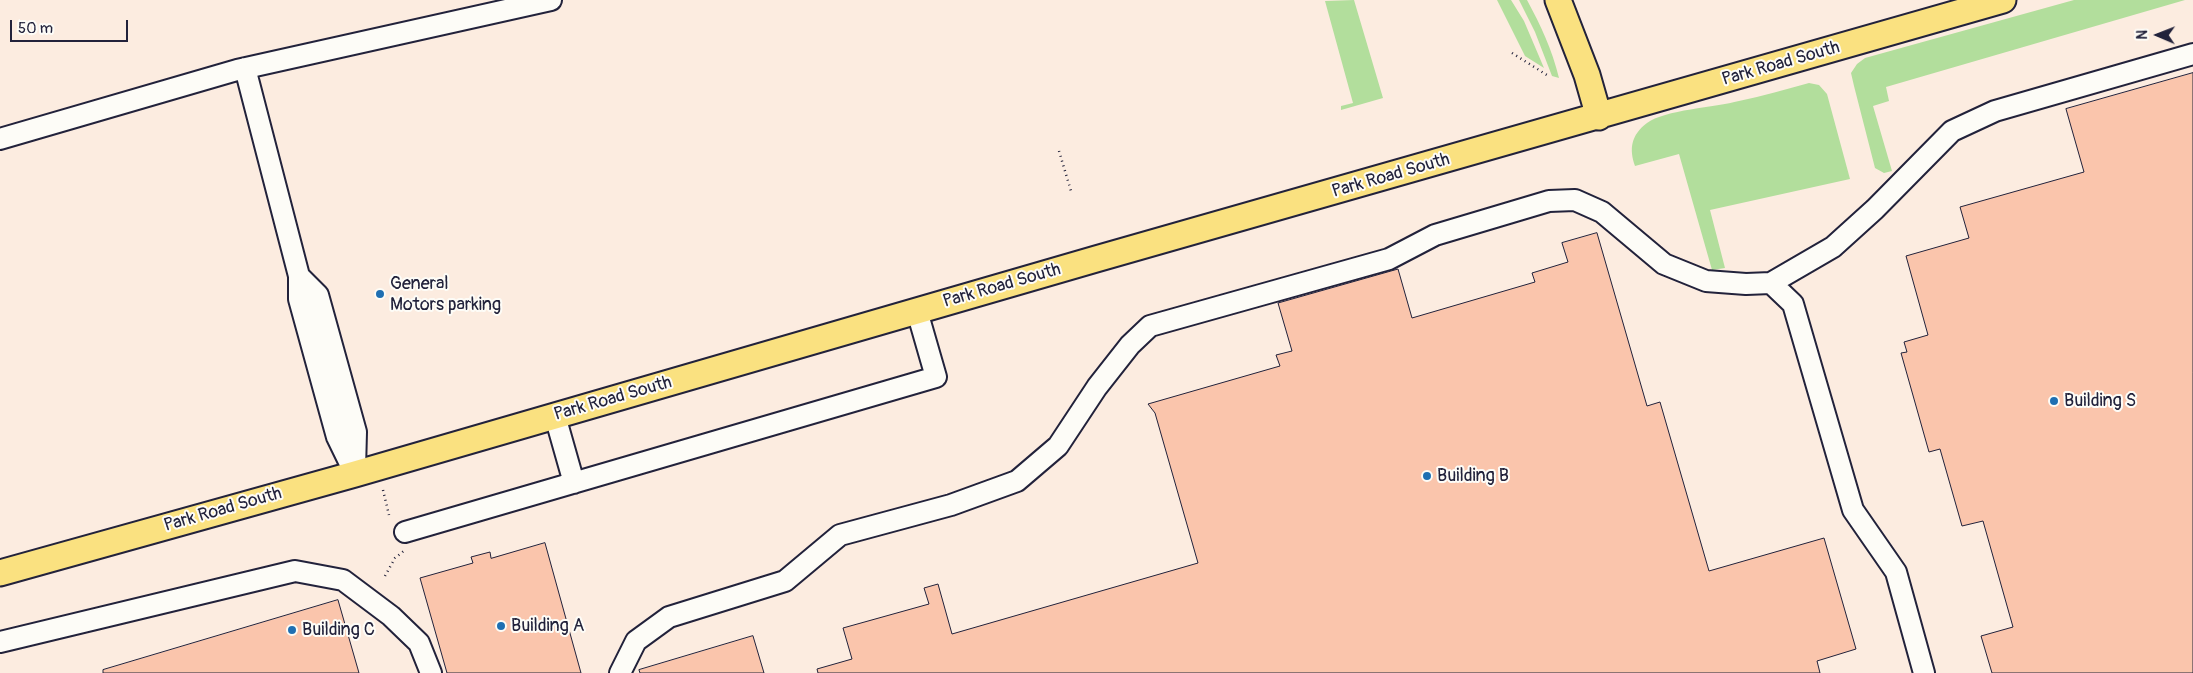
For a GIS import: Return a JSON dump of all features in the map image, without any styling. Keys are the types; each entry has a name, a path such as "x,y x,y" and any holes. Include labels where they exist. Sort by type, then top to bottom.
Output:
{"main road":[{"path":"1558,0 1586,75 1599,117"},
{"name":"Park Road South","path":"0,573 355,474 2003,0"}],"lane":[{"path":"0,139 245,68 551,0"},
{"path":"620,673 636,641 669,617 785,581 840,535 950,505 1016,482 1058,446 1097,386 1130,345 1150,326 1389,259 1436,235 1549,201 1576,200 1602,212 1664,264 1706,281 1746,284 1771,283 1833,247 1875,209 1952,131 1995,112 2193,54"},
{"path":"245,68 299,276 318,295 356,432 355,474"},
{"path":"1771,283 1794,304 1853,510 1896,572 1924,673"},
{"path":"405,532 936,377 917,311"},
{"path":"555,416 574,483"},
{"path":"0,642 295,570 343,580 391,616 419,643 431,673"}],"path":[{"path":"1512,53 1550,77"},
{"path":"1059,151 1071,191"},
{"path":"383,490 389,515"}],"shaded area":[{"path":"0,0 2193,0 2193,673 0,673"}],"green space":[{"path":"1354,0 1383,98 1341,110 1341,106 1353,103 1325,1"},
{"path":"1497,0 1511,0 1524,21 1544,68 1525,56"},
{"path":"1519,0 1527,0 1549,47 1559,78 1552,76 1535,32"},
{"path":"2074,0 2185,0 1886,87 1889,101 1873,106 1892,171 1884,173 1875,168 1851,73 1857,64 1865,58"},
{"path":"1809,83 1819,85 1827,94 1850,179 1710,210 1725,268 1712,270 1679,154 1635,166 1632,148 1635,137 1647,123 1665,115 1748,99"}],"building":[{"name":"Building S","path":"2193,73 2193,673 1992,673 1981,636 2013,627 1983,521 1962,526 1940,449 1929,452 1901,353 1907,352 1904,342 1928,335 1906,256 1969,238 1960,207 2084,172 2066,109"},
{"name":"Building B","path":"1597,233 1647,406 1660,402 1709,571 1824,538 1856,649 1817,661 1820,673 818,673 817,669 852,659 843,628 929,604 924,588 938,584 952,634 1198,563 1155,413 1148,404 1280,366 1276,355 1292,351 1278,303 1398,269 1412,318 1535,282 1532,273 1568,262 1562,243"},
{"name":"Building A","path":"545,543 581,673 447,673 420,578 473,563 471,557 490,552 491,558"},
{"name":"Building C","path":"338,600 359,673 103,673 103,670"},
{"path":"753,636 764,673 640,673 639,670"}],"place":[{"name":"General Motors parking","path":"380,294"},
{"name":"Building S","path":"2054,401"},
{"name":"Building B","path":"1427,476"},
{"name":"Building A","path":"501,626"},
{"name":"Building C","path":"292,630"}]}
